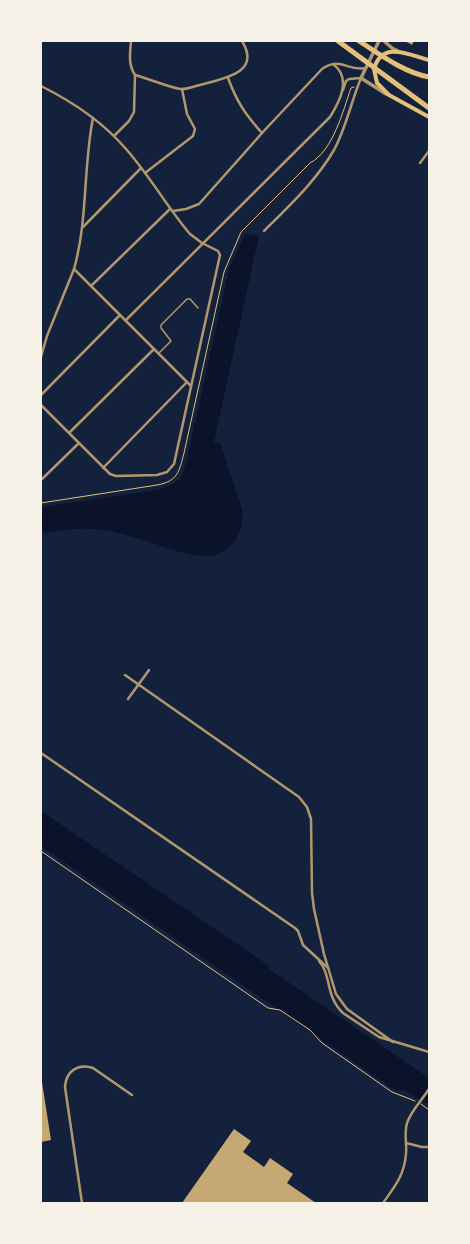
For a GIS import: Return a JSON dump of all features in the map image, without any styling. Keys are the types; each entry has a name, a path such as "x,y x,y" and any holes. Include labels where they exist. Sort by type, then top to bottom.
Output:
{"highway":[{"path":"338,41 427,107"},
{"path":"359,41 400,67 413,71 429,73"},
{"path":"413,71 429,77"}],"main road":[{"path":"429,60 399,52 387,52 380,56 374,69 377,83 389,95 429,117"}],"street":[{"path":"114,136 129,122 134,112 135,75 129,60 131,41"},
{"path":"135,75 182,89 228,78 242,70 247,60 247,52 242,41"},
{"path":"264,231 309,185 326,164 335,149 358,85 379,41"},
{"path":"384,41 399,52"},
{"path":"91,286 171,210 186,210 199,204 319,72 327,66 333,64 365,68"},
{"path":"333,64 340,70 343,90"},
{"path":"228,78 245,114 262,133"},
{"path":"126,320 330,117 340,101 346,81 349,79 361,78 389,95"},
{"path":"41,86 62,97 93,118 114,136 145,173 190,234 202,243 218,251 220,255 174,464 167,472 157,475 116,476 110,474 41,405"},
{"path":"145,173 195,132 195,129 187,114 182,89"},
{"path":"41,357 47,336 74,269 82,228 90,131 93,118"},
{"path":"420,163 429,151"},
{"path":"82,228 141,168"},
{"path":"74,269 192,386"},
{"path":"41,395 120,315"},
{"path":"69,433 154,349"},
{"path":"103,468 187,382"},
{"path":"42,479 79,443"},
{"path":"128,699 149,670"},
{"path":"125,675 299,797 305,804 312,824 312,893 314,909 336,994 342,1005 347,1010 393,1042"},
{"path":"41,753 295,928 298,931 303,945 329,969"},
{"path":"314,955 324,968 332,997 339,1009 373,1034 393,1042 429,1052"},
{"path":"82,1203 65,1087 68,1074 74,1068 84,1066 92,1068 132,1095"},
{"path":"383,1203 401,1177 406,1157 407,1124 429,1089"},
{"path":"406,1143 429,1147"}],"lane":[{"path":"159,353 171,340 160,325 187,299 190,299 198,308"}],"path":[{"path":"41,503 157,485 170,481 177,475 184,453 224,272 241,232 310,162 318,159 338,126 351,88 358,85"},
{"path":"41,851 268,1008 280,1010 310,1030 322,1043 392,1092 414,1100 429,1110"}],"water":[{"path":"245,234 259,236 214,442 220,443 242,509 241,528 233,543 219,554 200,556 179,552 141,539 105,530 75,529 41,533 41,507 157,490 172,485 180,478 188,455 229,269"},
{"path":"41,811 268,965 269,969 429,1078 429,1105 404,1090 396,1091 41,846"}],"building":[{"path":"405,41 414,41 412,45"},
{"path":"41,1076 51,1140 41,1142"},
{"path":"234,1129 251,1141 243,1152 264,1167 270,1158 293,1174 287,1183 316,1203 182,1203"}]}
